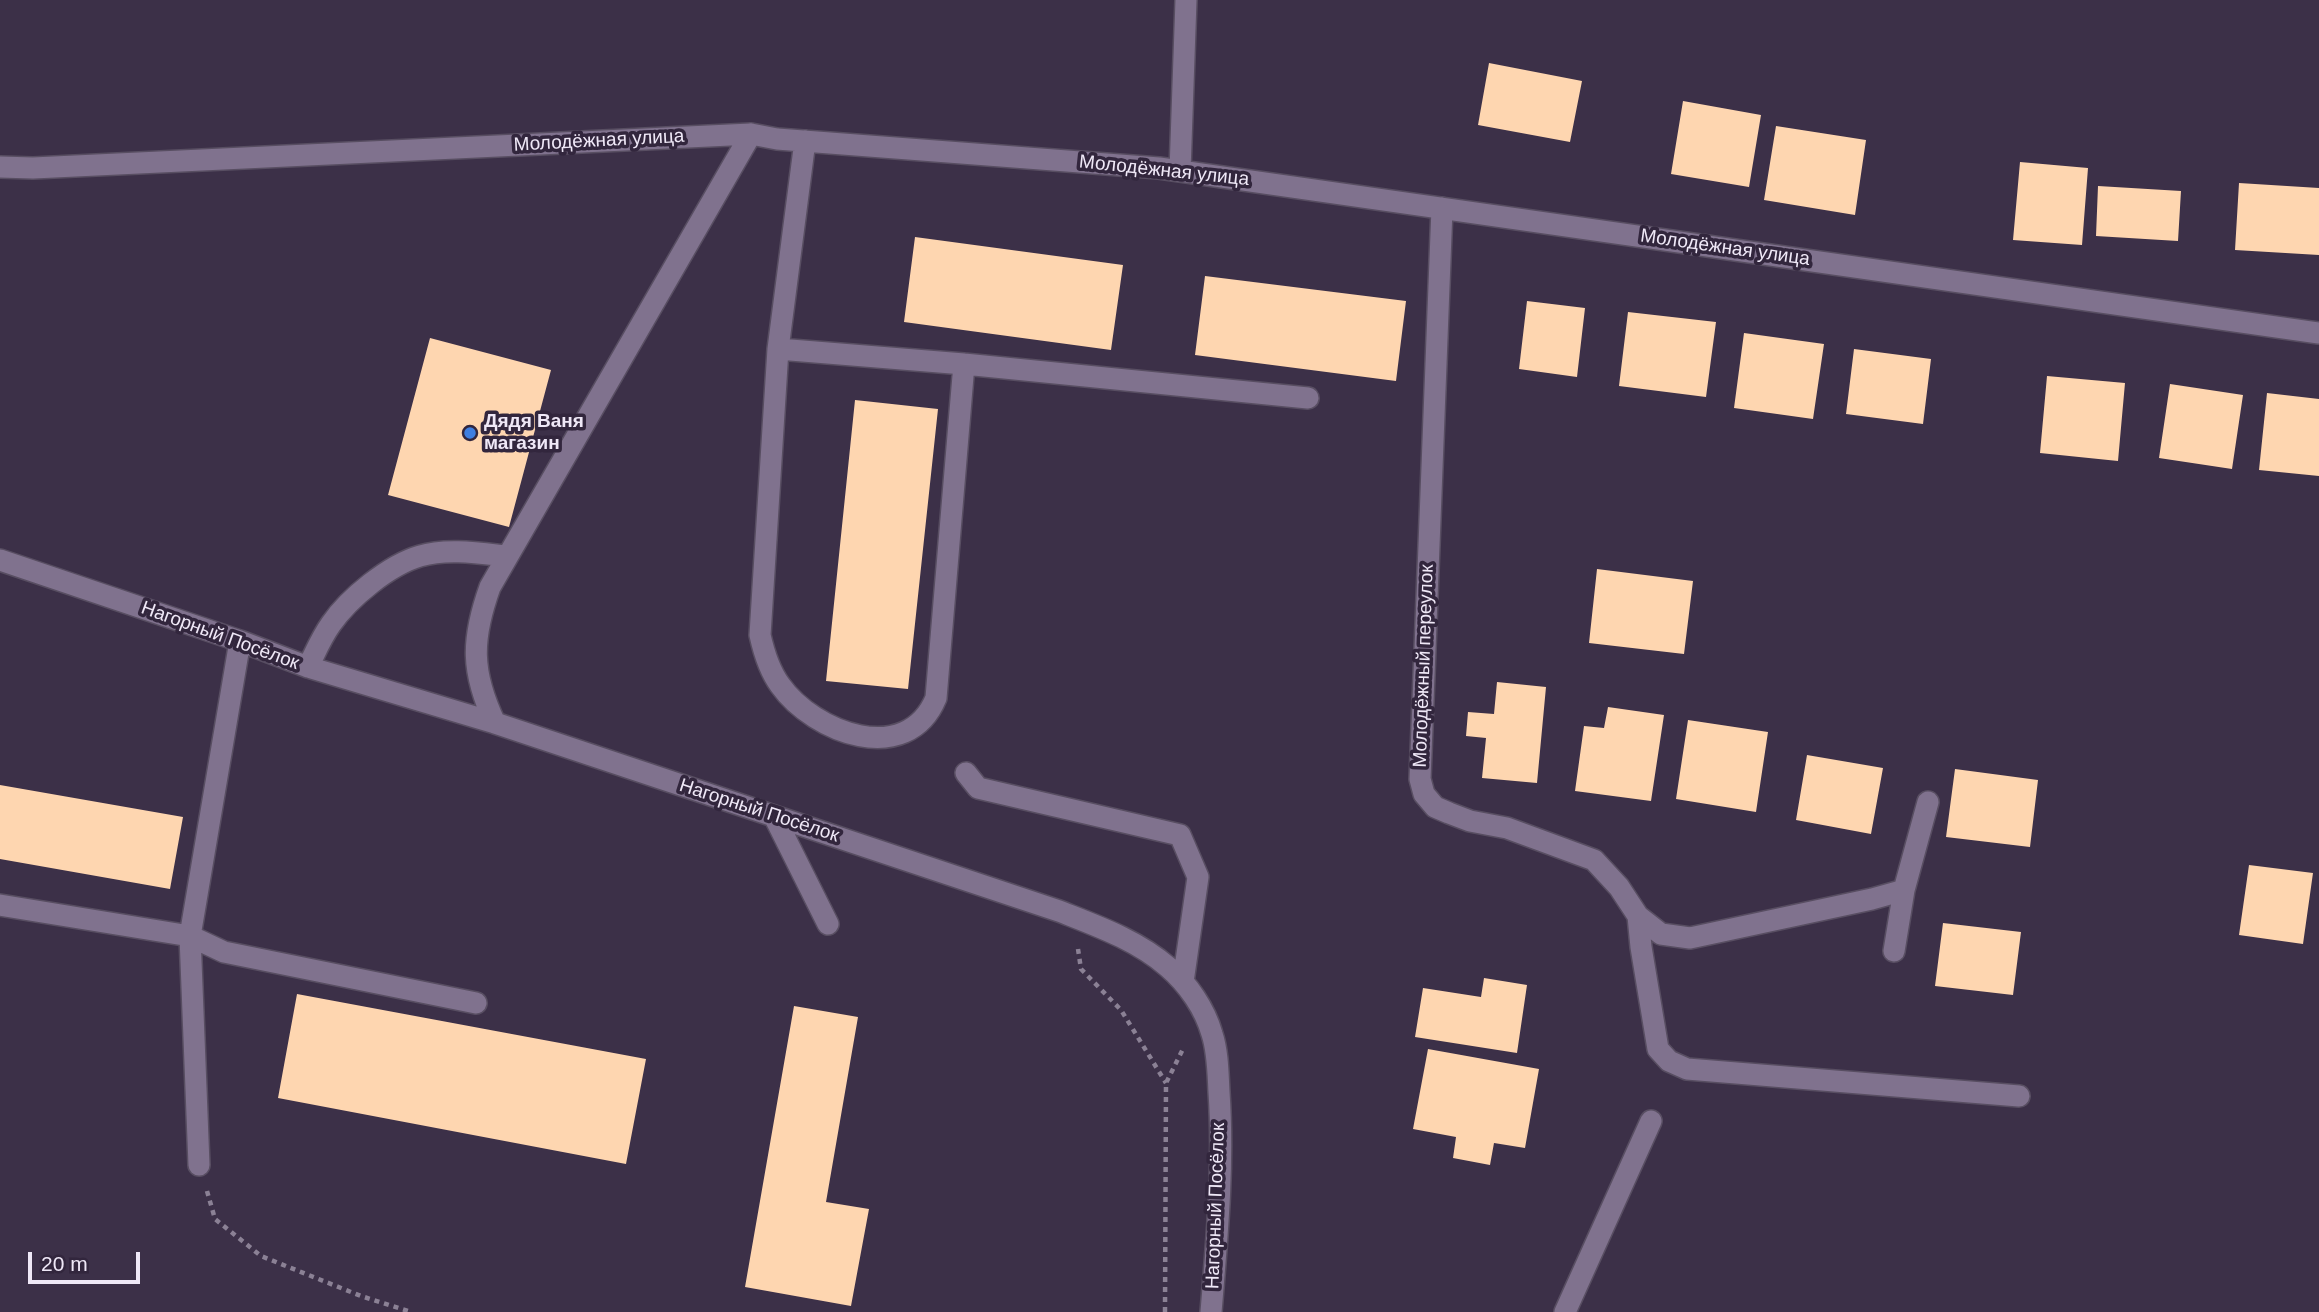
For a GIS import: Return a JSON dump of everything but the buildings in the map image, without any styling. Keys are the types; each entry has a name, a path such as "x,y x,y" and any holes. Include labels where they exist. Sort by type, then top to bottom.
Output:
{"street":[{"path":"1180,171 1186,0"},
{"path":"495,723 478,681 477,638 486,596 506,556 751,134"},
{"name":"Молодёжная улица","path":"0,167 33,168 751,134 777,139 1180,171 2319,333"},
{"path":"805,141 778,349 760,635 772,672 781,687 814,717 838,731 879,738 897,735 914,727 928,715 936,698 964,364"},
{"name":"Молодёжный переулок","path":"1442,208 1420,779 1424,794 1436,807 1448,813 1470,821 1507,828 1594,860 1619,887 1638,916 1661,934 1690,938 1904,890"},
{"path":"778,349 964,364 1308,398"},
{"path":"308,667 331,623 349,603 391,570 421,555 439,553 506,556"},
{"name":"Нагорный Посёлок","path":"0,559 308,667 495,723 1059,911 1112,932 1140,947 1168,967 1183,982 1196,1000 1213,1035 1221,1181 1211,1312"},
{"path":"199,1165 190,936 240,641"},
{"path":"966,773 978,788 1180,835 1198,877 1183,982"},
{"path":"1894,951 1904,890 1928,802"},
{"path":"774,816 828,924"},
{"path":"0,905 190,936 224,952 476,1003"},
{"path":"1638,916 1658,1049 1669,1061 1686,1069 2019,1096"},
{"path":"1565,1312 1651,1121"}],"path":[{"path":"1076,937 1081,969 1121,1010 1166,1083"},
{"path":"1165,1312 1166,1083 1183,1049"},
{"path":"199,1165 215,1219 261,1256 361,1296 411,1312"}],"place":[{"name":"Дядя Ваня магазин","path":"470,433"}]}
